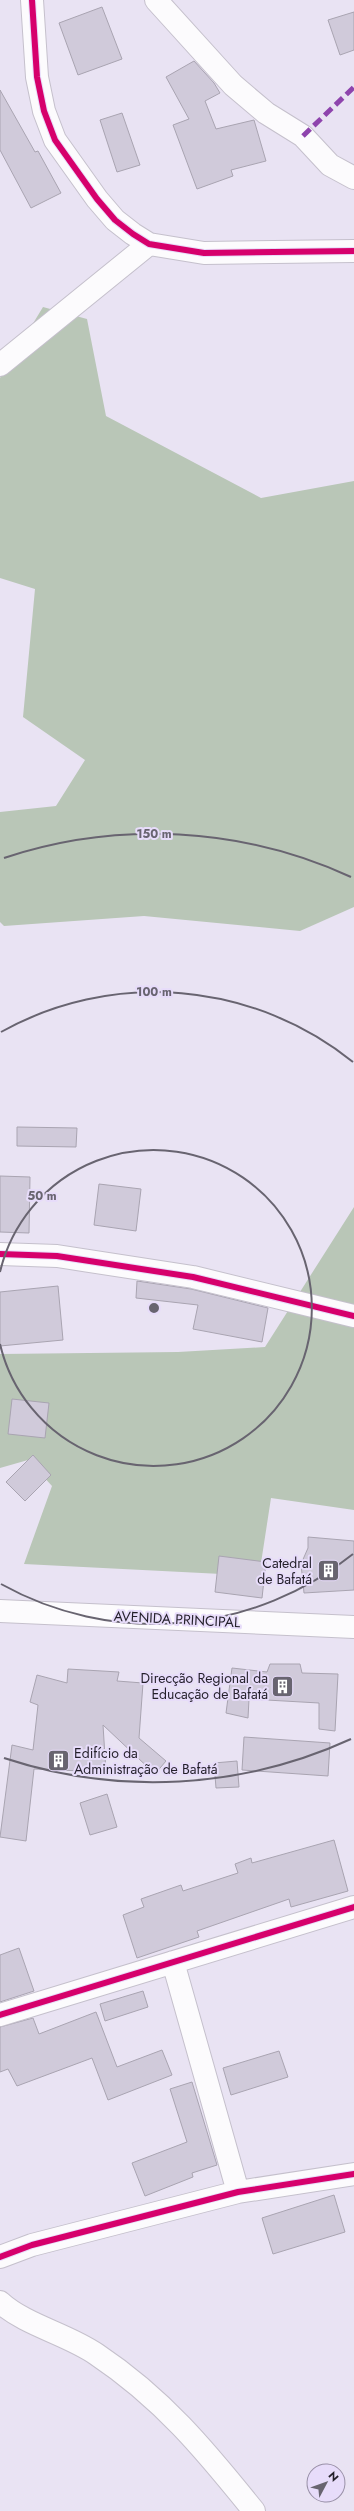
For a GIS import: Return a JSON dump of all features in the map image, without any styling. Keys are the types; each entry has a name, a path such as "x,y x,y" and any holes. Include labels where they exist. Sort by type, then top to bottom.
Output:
{"street":[{"path":"32,0 38,78 44,111 55,140 97,199 115,220 149,244 204,253 354,251"},
{"path":"156,0 233,85 266,113 303,136 330,164 354,178"},
{"path":"0,365 149,244"},
{"path":"0,1254 57,1256 193,1277 354,1316"},
{"path":"0,1611 0,1620"},
{"name":"AVENIDA PRINCIPAL","path":"0,1611 354,1627"},
{"path":"0,2015 354,1908"},
{"path":"173,1962 238,2192"},
{"path":"0,2257 32,2245 238,2192 354,2174"},
{"path":"0,2302 24,2318 94,2353 152,2396 189,2431 254,2511"}],"green space":[{"path":"43,307 87,319 106,416 261,498 354,481 354,907 300,931 144,916 4,926 0,922 0,812 56,806 85,760 23,717 35,589 0,578 0,378"},
{"path":"354,1207 354,1510 271,1498 259,1576 24,1564 52,1486 28,1460 0,1468 0,1354 178,1352 265,1347"}],"building":[{"path":"102,7 122,59 78,75 59,23"},
{"path":"354,12 354,50 340,55 328,20"},
{"path":"194,61 214,83 220,93 205,101 216,129 254,120 266,161 231,170 233,176 197,189 173,125 189,119 166,77"},
{"path":"0,90 35,152 38,151 61,193 31,208 0,150"},
{"path":"122,113 140,165 117,172 100,120"},
{"path":"17,1127 77,1128 76,1147 17,1146"},
{"path":"0,1176 30,1177 29,1233 0,1232"},
{"path":"99,1184 141,1189 136,1231 94,1225"},
{"path":"137,1281 191,1289 268,1308 262,1342 193,1329 198,1305 136,1298"},
{"path":"58,1286 63,1340 0,1346 0,1292"},
{"path":"12,1399 49,1403 45,1438 8,1434"},
{"path":"33,1455 51,1475 25,1501 6,1482"},
{"name":"Catedral de Bafatá","path":"308,1537 354,1541 354,1590 304,1593 301,1564 308,1548"},
{"path":"219,1556 266,1562 262,1598 215,1592"},
{"name":"Direcção Regional da Educação de Bafatá","path":"270,1664 300,1664 302,1673 338,1674 335,1731 319,1729 319,1703 249,1699 248,1718 226,1713 232,1668 267,1672"},
{"name":"Edifício da Administração de Bafatá","path":"68,1669 119,1672 117,1681 143,1683 139,1738 166,1761 155,1774 103,1725 106,1772 34,1769 26,1841 0,1837 12,1745 33,1750 38,1705 30,1702 37,1675 67,1683"},
{"path":"244,1737 330,1743 328,1776 242,1770"},
{"path":"237,1761 239,1787 216,1788 214,1763"},
{"path":"107,1794 117,1827 90,1835 80,1803"},
{"path":"334,1840 348,1891 291,1907 289,1899 197,1931 199,1937 137,1958 123,1915 144,1907 141,1899 181,1885 183,1891 238,1873 235,1864 251,1858 252,1863"},
{"path":"19,1948 34,1991 0,2002 0,1955"},
{"path":"143,1991 148,2007 105,2021 100,2004"},
{"path":"96,2012 117,2067 162,2050 172,2075 108,2100 92,2058 17,2086 8,2069 0,2072 0,2027 33,2018 39,2034"},
{"path":"279,2051 288,2077 231,2095 223,2068"},
{"path":"192,2082 217,2165 192,2173 193,2177 145,2196 132,2163 187,2142 170,2089"},
{"path":"334,2195 345,2232 273,2254 262,2218"}],"marked path":[{"path":"303,136 354,87"}],"cycle path":[{"path":"32,0 37,77 44,111 55,140 97,199 115,220 149,244 204,253 354,251"},
{"path":"0,1254 57,1256 193,1277 354,1316"},
{"path":"0,2015 354,1907"},
{"path":"0,2257 32,2245 238,2192 354,2174"}],"place":[{"name":"Catedral de Bafatá","path":"328,1571"},
{"name":"Direcção Regional da Educação de Bafatá","path":"283,1686"},
{"name":"Edifício da Administração de Bafatá","path":"58,1761"}]}
